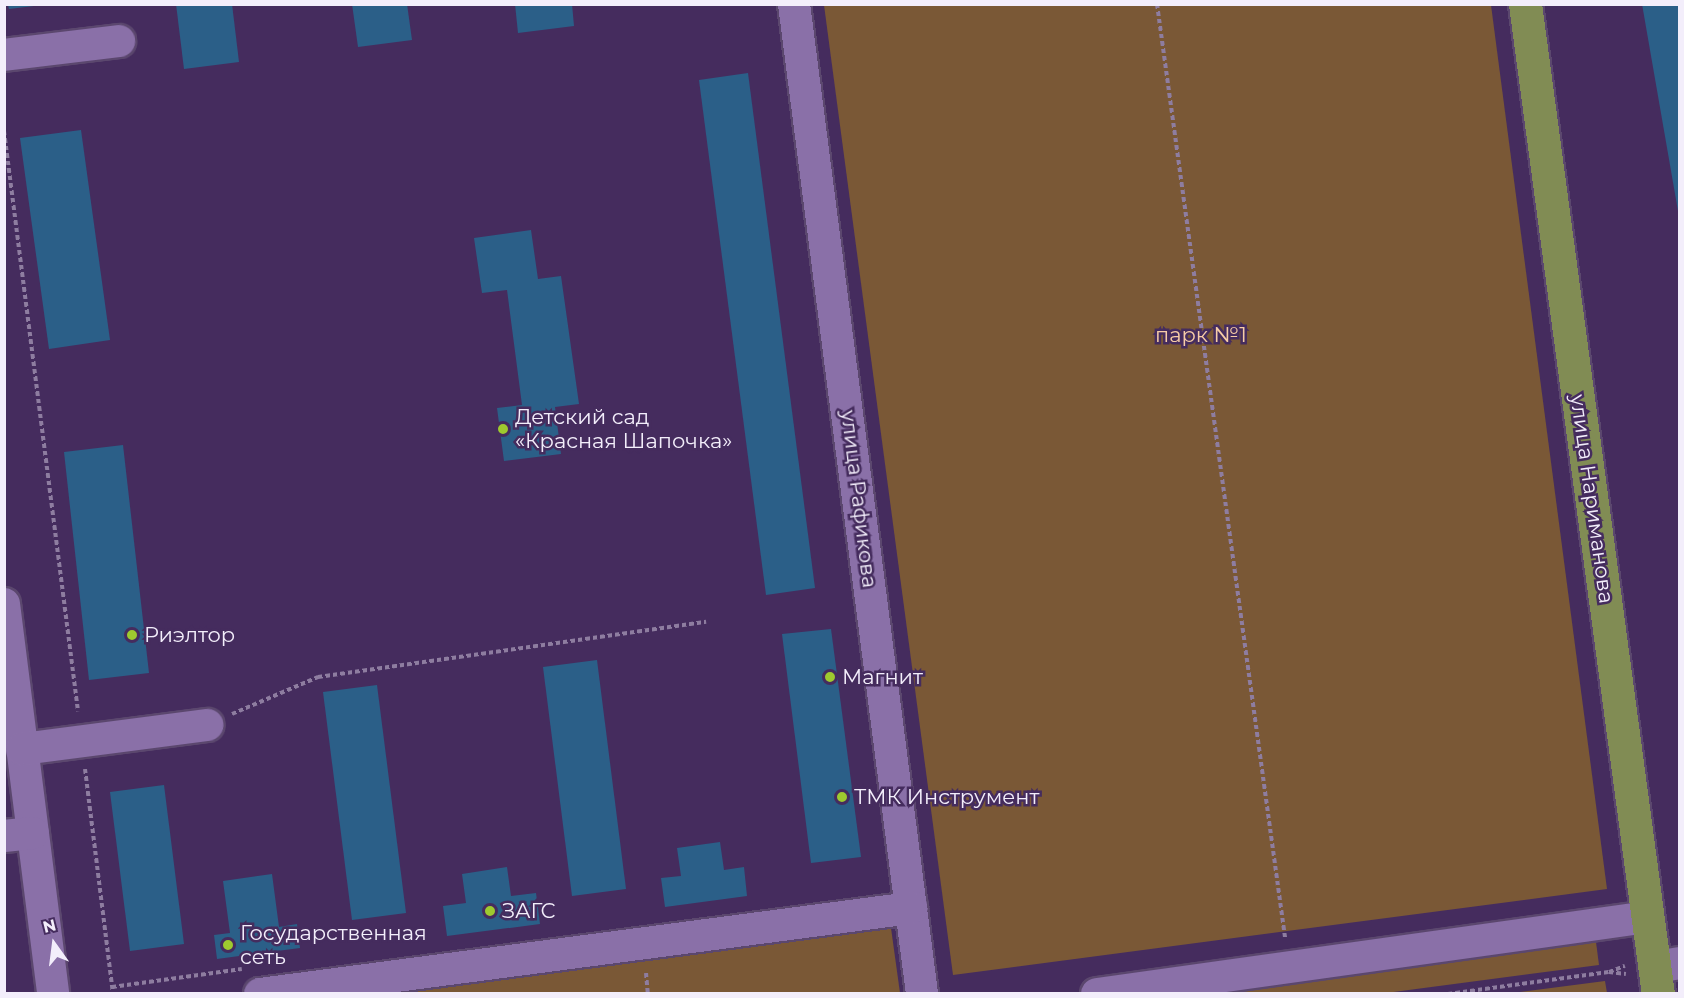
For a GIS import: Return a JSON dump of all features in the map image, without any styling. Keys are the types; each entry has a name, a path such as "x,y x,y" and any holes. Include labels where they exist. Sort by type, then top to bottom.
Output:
{"main road":[{"name":"улица Нариманова","path":"1525,4 1648,917 1664,974"}],"street":[{"name":"улица Рафикова","path":"795,4 922,993"},
{"path":"4,55 119,41"},
{"path":"4,604 22,749 19,835 53,993"},
{"path":"22,749 207,724"},
{"path":"260,993 911,908"},
{"path":"1096,993 1648,917"}],"path":[{"path":"1157,4 1289,967"},
{"path":"4,132 113,993"},
{"path":"207,724 318,677 706,622"},
{"path":"1448,993 1608,972"}],"green space":[{"name":"парк №1","path":"824,5 1491,5 1607,889 953,975"},
{"path":"891,928 900,993 383,994"},
{"path":"1596,942 1599,965 1386,993 1215,993"},
{"path":"1605,981 1607,993 1512,993"}],"building":[{"path":"176,4 232,4 239,62 184,69"},
{"path":"352,4 407,4 412,40 358,47"},
{"path":"515,4 572,4 574,26 518,33"},
{"path":"1642,4 1678,4 1680,211 1678,211"},
{"path":"8,5 34,5 34,6 9,9"},
{"path":"748,73 815,588 766,595 699,80"},
{"path":"81,130 110,340 49,349 20,138"},
{"path":"531,230 538,279 561,276 579,404 555,407 561,454 504,461 497,408 522,405 507,290 482,293 474,238"},
{"path":"123,445 149,673 89,680 64,452"},
{"path":"831,629 861,857 811,863 782,634"},
{"path":"597,660 626,889 572,896 543,667"},
{"path":"377,685 406,913 352,920 323,692"},
{"path":"164,785 184,944 130,951 110,792"},
{"path":"720,842 724,870 744,867 747,896 665,907 661,878 681,876 677,848"},
{"path":"507,867 511,896 536,893 540,924 447,936 443,906 466,903 462,874"},
{"path":"272,874 279,927 297,924 300,948 217,959 214,935 230,933 223,881"}],"place":[{"name":"Детский сад «Красная Шапочка»","path":"503,429"},
{"name":"Риэлтор","path":"132,635"},
{"name":"Магнит","path":"830,677"},
{"name":"ТМК Инструмент","path":"842,797"},
{"name":"ЗАГС","path":"490,911"},
{"name":"Государственная сеть","path":"228,945"}]}
